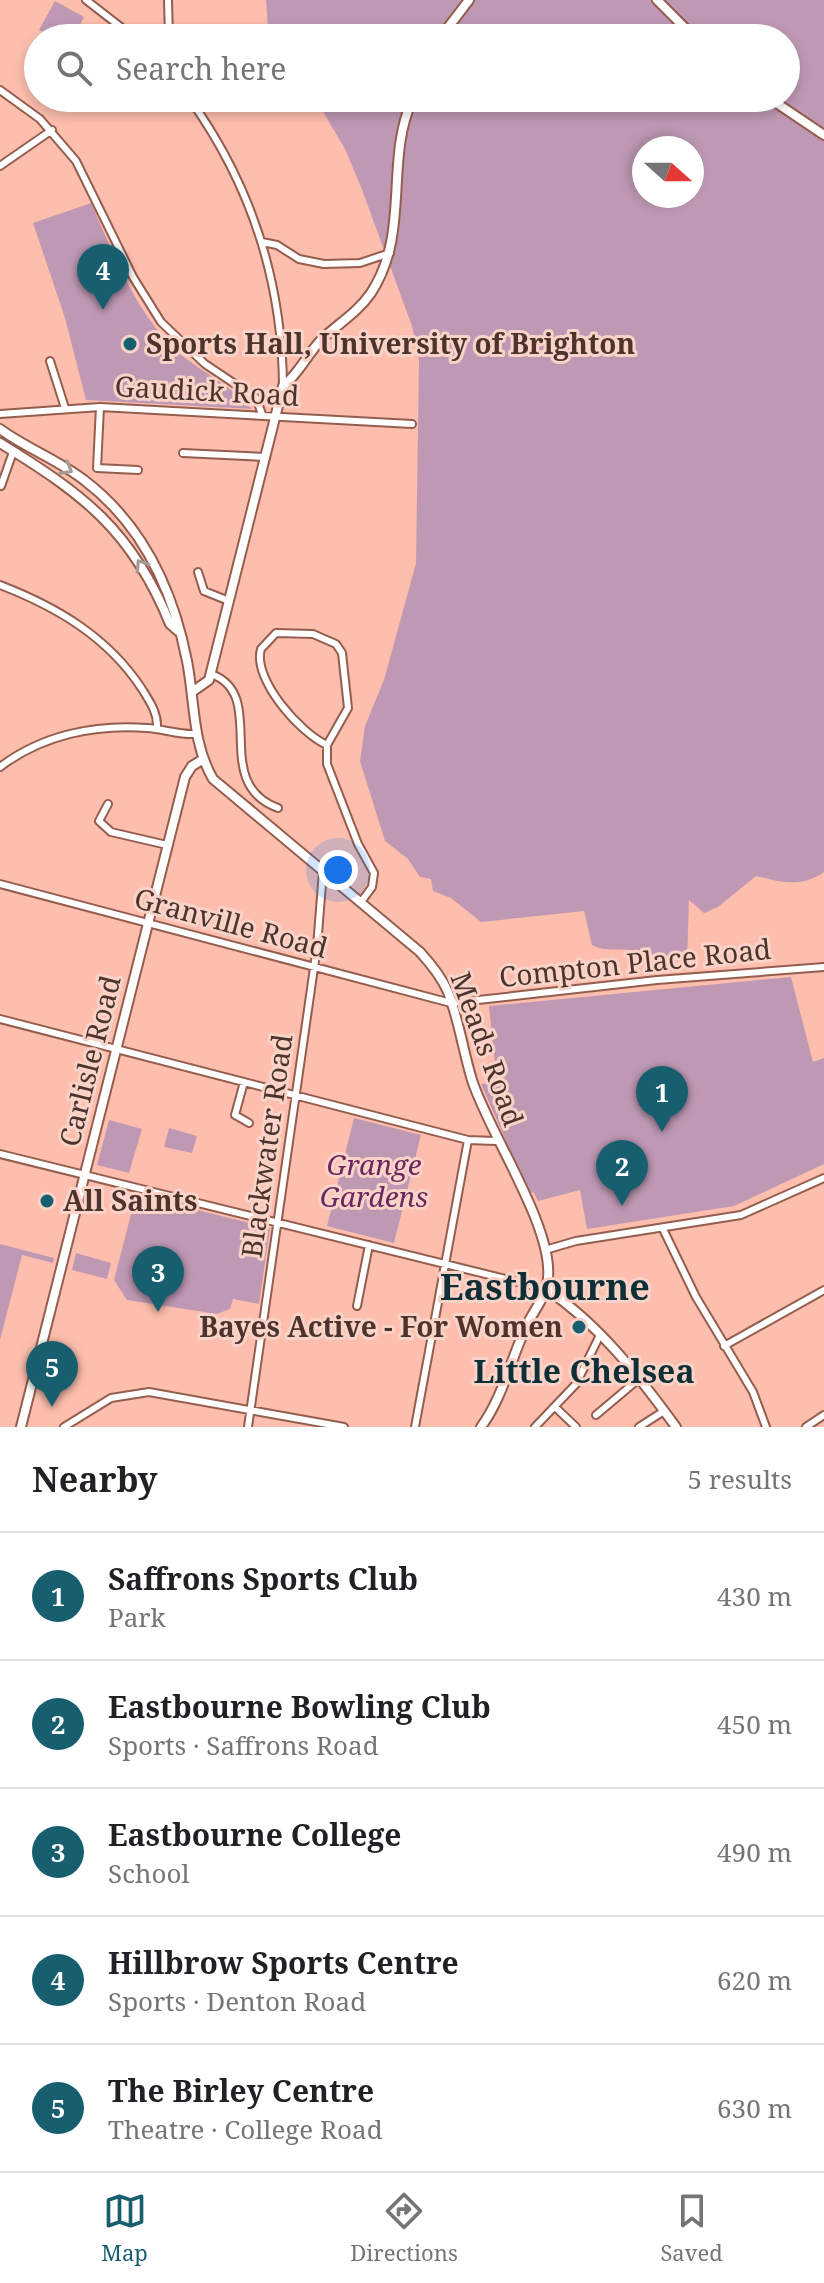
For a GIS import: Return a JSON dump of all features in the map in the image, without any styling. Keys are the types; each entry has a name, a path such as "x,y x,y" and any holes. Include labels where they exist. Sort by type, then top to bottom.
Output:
{"street":[{"path":"86,0 117,24"},
{"path":"168,0 169,24"},
{"path":"451,24 469,0"},
{"path":"657,0 681,24"},
{"path":"0,90 24,105"},
{"path":"32,112 52,130 89,181 133,277 161,322 205,364 256,398 262,414"},
{"path":"192,692 205,685 211,674 283,386 279,310 262,242 235,172 199,112"},
{"path":"283,386 315,347 369,296 390,253 398,212 402,126 408,112"},
{"path":"790,112 824,135"},
{"path":"0,166 52,130"},
{"path":"262,242 271,242 299,259 324,264 360,263 390,253"},
{"path":"50,361 65,408"},
{"path":"100,407 97,468 138,470"},
{"name":"Gaudick Road","path":"0,414 100,407 412,424"},
{"name":"Meads Road","path":"0,429 82,479 125,518 162,577 192,692 202,760 225,793 361,902 420,952 438,972 451,1003 472,1080 496,1141 533,1214 545,1250 547,1285"},
{"name":"Meads Road","path":"0,443 78,493 108,521 138,560 170,624 178,632"},
{"path":"1,486 13,452"},
{"path":"183,453 266,457"},
{"path":"198,572 204,591 229,601"},
{"path":"0,585 65,615 103,643 154,709 157,728"},
{"path":"327,745 314,740 296,722 260,668 261,649 276,633 313,634 336,644 342,653 348,708 327,745 327,764 358,844 374,873 372,887 361,902"},
{"path":"211,674 226,683 241,712 240,759 250,786 261,800 278,808"},
{"path":"0,767 23,751 53,738 106,727 157,728 196,734"},
{"name":"Carlisle Road","path":"21,1427 185,777 192,766 202,760"},
{"path":"108,804 99,821 106,830 167,845"},
{"name":"Blackwater Road","path":"248,1427 314,968 323,871"},
{"name":"Granville Road","path":"0,884 451,1003"},
{"name":"Compton Place Road","path":"451,1003 657,980 824,967"},
{"path":"0,1019 468,1140 496,1141"},
{"path":"244,1082 235,1115 249,1123"},
{"path":"415,1427 468,1140"},
{"path":"0,1154 369,1245 547,1285 568,1302 640,1378 676,1427"},
{"path":"545,1250 576,1241 741,1215 824,1178"},
{"path":"663,1229 724,1346 747,1381 766,1427"},
{"path":"357,1306 369,1245"},
{"path":"481,1427 496,1404 526,1326 547,1285"},
{"path":"724,1346 824,1290"},
{"path":"535,1427 576,1384 600,1335"},
{"path":"596,1415 640,1378"},
{"path":"64,1427 100,1403 136,1393 176,1394 344,1427"},
{"path":"555,1407 576,1427"},
{"path":"639,1427 664,1411"},
{"path":"806,1427 824,1415"}],"green space":[{"path":"266,0 824,0 824,872 799,882 756,876 718,907 704,913 689,900 687,961 592,945 584,911 481,922 451,898 433,891 431,879 420,877 408,859 385,841 360,761 365,726 384,680 416,563 419,361 412,326 345,149 323,112 800,112 800,24 268,24"},
{"path":"55,1 84,17 80,24 42,24"},
{"path":"91,203 136,299 160,333 174,349 252,409 86,400 65,318 33,223"},
{"path":"791,977 813,1062 824,1058 824,1164 734,1206 587,1229 580,1190 538,1201 534,1193 528,1191 481,1084 497,1082 489,1006"},
{"name":"Grange Gardens","path":"354,1118 421,1135 394,1243 327,1226"},
{"path":"109,1120 142,1129 129,1173 97,1165"},
{"path":"169,1128 197,1136 192,1153 164,1147"},
{"path":"136,1195 270,1228 259,1304 233,1299 230,1309 217,1314 127,1300 114,1280"},
{"path":"0,1244 54,1258 53,1263 22,1255 0,1340"},
{"path":"76,1253 111,1263 107,1279 72,1270"}],"place":[{"name":"Hillbrow Sports Centre","path":"103,310"},
{"name":"Sports Hall, University of Brighton","path":"130,344"},
{"name":"Saffrons Sports Club","path":"662,1132"},
{"name":"All Saints","path":"47,1201"},
{"name":"Eastbourne Bowling Club","path":"622,1206"},
{"name":"Eastbourne College","path":"158,1312"},
{"name":"Bayes Active - For Women","path":"579,1327"},
{"name":"The Birley Centre","path":"52,1407"}],"district":[{"name":"Eastbourne","path":"545,1287"},
{"name":"Little Chelsea","path":"584,1372"}]}
